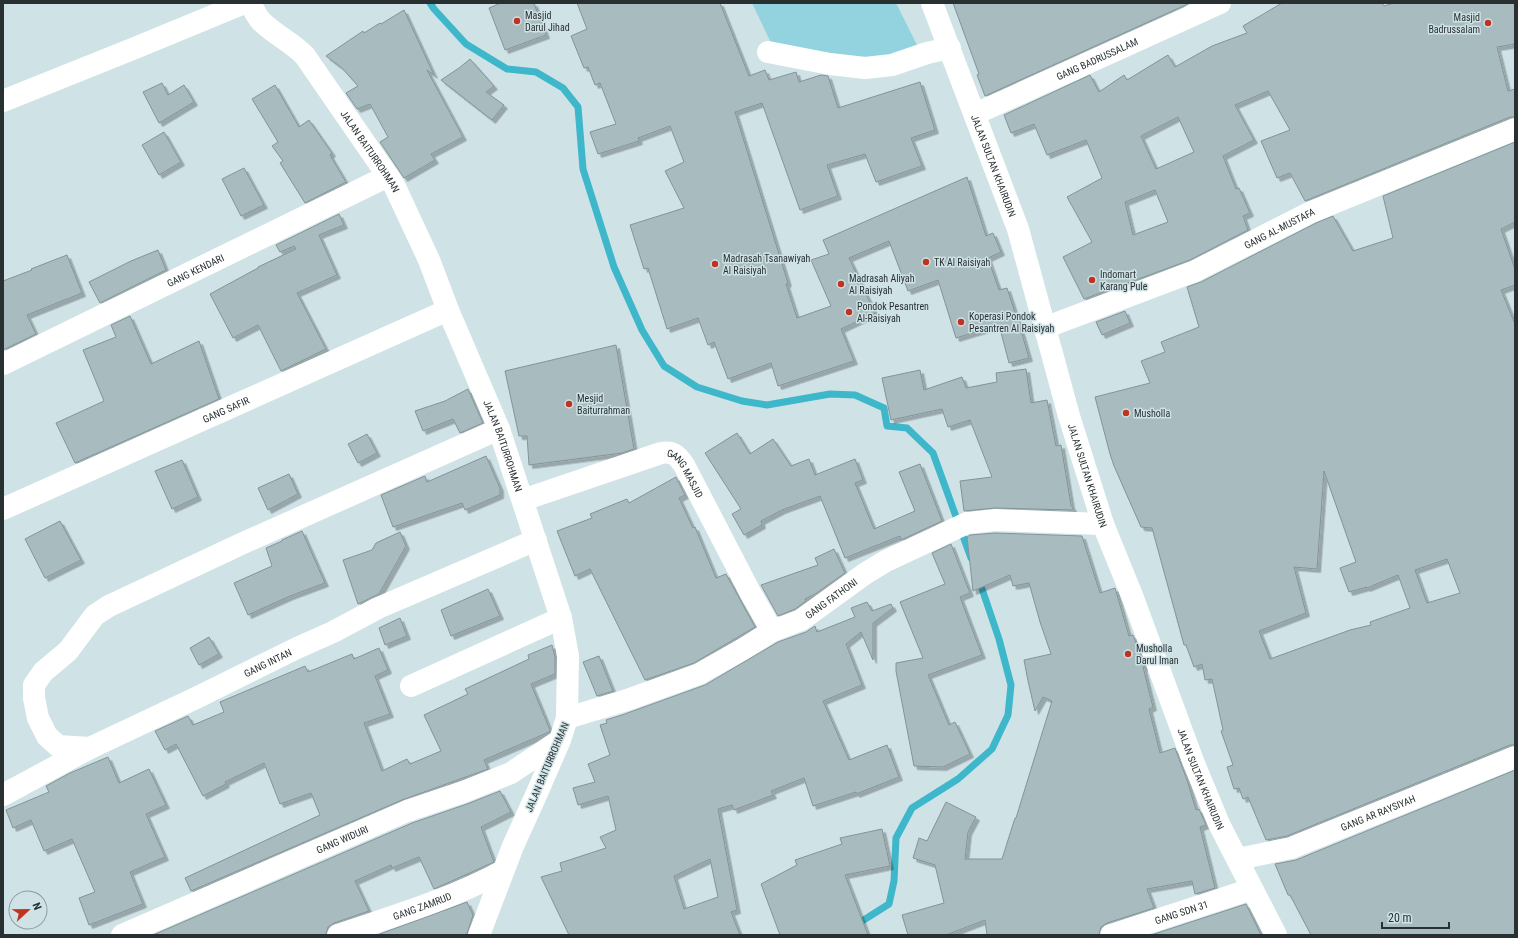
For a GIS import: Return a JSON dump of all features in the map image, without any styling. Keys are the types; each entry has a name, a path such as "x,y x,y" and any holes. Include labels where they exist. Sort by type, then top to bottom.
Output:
{"street":[{"path":"3,101 244,3"},
{"name":"JALAN BAITURROHMAN","path":"250,3 260,20 282,38 297,47 305,56 394,185 429,260 448,310 499,429 561,618 568,656 567,718 560,740 503,871 479,935"},
{"name":"JALAN SULTAN KHAIRUDIN","path":"932,3 997,170 1018,229 1069,416 1104,524 1219,824 1276,935"},
{"name":"GANG BADRUSSALAM","path":"974,114 1220,3"},
{"path":"768,52 830,64 865,68 892,65 927,53 950,48"},
{"name":"GANG AL-MUSTAFA","path":"1044,328 1194,271 1311,212 1515,129"},
{"name":"GANG KENDARI","path":"3,364 388,176"},
{"name":"GANG SAFIR","path":"3,509 448,310"},
{"path":"90,748 58,746 47,736 38,718 34,698 34,685 44,672 68,651 95,615 109,606 241,544 499,429"},
{"name":"GANG MASJID","path":"523,500 661,453 668,452 676,455 684,465 750,594 772,631"},
{"name":"GANG FATHONI","path":"567,718 627,700 699,674 772,631 801,620 886,561 959,526 995,520 1104,524"},
{"name":"GANG INTAN","path":"3,795 90,748 297,648 334,632 378,608 536,540"},
{"path":"411,686 561,618"},
{"name":"GANG WIDURI","path":"122,935 407,811 463,792 511,773 560,740"},
{"name":"GANG AR RAYSIYAH","path":"1238,859 1291,848 1515,757"},
{"name":"GANG ZAMRUD","path":"338,935 425,905 478,884 503,871"},
{"name":"GANG SDN 31","path":"1111,935 1252,889"}],"shaded area":[{"path":"752,3 896,3 921,53 868,67 772,45"}],"building":[{"name":"Masjid Darul Jihad","path":"501,3 534,3 546,35 505,50 489,8"},
{"path":"577,3 720,3 749,76 765,70 769,80 796,72 799,82 821,75 828,76 838,108 920,82 935,130 911,138 922,166 876,182 865,154 827,165 838,196 800,210 762,103 735,112 788,283 786,284 797,318 831,306 811,260 829,254 823,240 967,177 986,236 993,233 1001,252 988,258 999,290 1007,288 1029,358 1009,363 999,325 956,338 938,280 908,291 889,241 849,258 875,313 841,329 854,361 778,386 771,363 728,379 714,342 708,345 698,318 667,329 648,268 644,269 630,225 684,208 665,171 684,162 670,126 638,138 639,141 598,154 590,132 616,124 600,83 595,85 588,67 584,68 571,36 587,29"},
{"path":"953,3 1190,3 985,96 977,75 979,74"},
{"path":"1282,3 1382,3 1384,6 1394,3 1515,3 1515,44 1497,47 1508,91 1515,89 1515,117 1510,117 1305,201 1290,173 1277,178 1261,141 1290,130 1268,91 1235,105 1254,140 1223,156 1236,189 1239,188 1250,213 1243,216 1248,230 1190,260 1084,299 1063,257 1092,242 1067,197 1102,178 1086,140 1047,155 1034,124 1011,133 1004,115 1090,75 1099,92 1124,75 1127,80 1168,55 1175,67 1212,46 1247,33 1243,26","holes":["1178,117 1194,152 1156,169 1141,136","1155,190 1168,222 1133,235 1125,202"]},
{"path":"404,10 434,75 427,70 463,137 431,154 435,160 404,178 380,142 388,137 370,104 357,109 346,93 358,86 342,68 326,56 363,31 364,33"},
{"path":"470,59 494,86 486,92 504,105 492,120 441,80"},
{"path":"162,83 168,95 184,85 194,102 159,123 143,92"},
{"path":"275,85 299,127 309,120 332,153 330,155 346,182 305,203 280,163 283,161 272,146 278,142 252,99"},
{"path":"164,132 181,162 159,175 142,145"},
{"path":"1515,142 1515,222 1501,229 1515,269 1515,285 1501,290 1515,324 1515,745 1510,745 1287,836 1266,840 1248,797 1243,799 1239,788 1234,789 1227,767 1233,765 1221,731 1223,730 1212,679 1205,680 1202,664 1194,667 1186,645 1184,645 1152,528 1141,527 1114,466 1095,397 1150,383 1141,361 1165,352 1161,342 1199,327 1187,287 1201,282 1316,223 1333,216 1353,251 1393,238 1383,196","holes":["1324,471 1356,562 1340,568 1349,592 1367,588 1398,575 1410,608 1370,622 1371,625 1350,630 1270,659 1259,631 1306,613 1294,567 1317,569","1447,559 1460,593 1427,603 1415,570"]},
{"path":"244,168 264,205 241,216 222,179"},
{"path":"339,214 344,225 319,235 337,275 297,293 326,349 281,371 258,325 233,338 210,294 258,267 296,249 294,246 280,252 276,245"},
{"path":"158,250 166,270 100,303 89,282 131,261"},
{"path":"67,255 82,293 27,315 36,334 3,350 3,281"},
{"path":"1125,311 1130,323 1102,335 1096,322"},
{"path":"130,316 151,364 199,341 219,399 75,463 56,423 104,401 83,350 116,337 111,325"},
{"name":"Mesjid Baiturrahman","path":"616,345 634,449 622,453 529,465 527,436 519,436 505,371"},
{"path":"1026,369 1031,403 1047,400 1056,446 1061,445 1071,505 1074,510 995,508 964,511 960,481 992,477 970,420 948,427 942,409 891,420 882,378 920,370 924,390 962,377 966,388 997,382 996,373"},
{"path":"468,389 483,423 460,433 453,419 423,431 415,411 445,401"},
{"path":"737,433 750,454 773,439 791,466 809,459 815,475 855,459 863,480 855,483 874,529 915,511 899,472 920,464 942,521 901,540 900,536 845,558 820,496 782,510 761,521 762,525 744,535 732,514 741,509 705,453"},
{"path":"367,434 377,453 358,463 348,444"},
{"path":"486,456 500,488 500,495 465,510 462,503 393,527 381,495 425,476 427,482"},
{"path":"182,460 198,497 172,509 155,471"},
{"path":"289,474 298,494 268,510 258,488"},
{"path":"676,477 685,495 679,498 693,528 695,527 716,578 726,574 755,627 694,663 645,680 590,569 575,576 557,531 592,518 590,514 627,499 629,503"},
{"path":"60,521 81,560 45,578 25,539"},
{"path":"302,531 325,583 290,596 248,615 234,583 272,566 266,548"},
{"path":"400,532 406,546 379,594 358,604 343,560 372,550 376,543"},
{"path":"995,533 1082,536 1100,593 1115,588 1129,636 1133,635 1145,667 1143,667 1153,707 1149,709 1160,753 1175,748 1196,810 1199,809 1206,825 1200,827 1215,888 1195,894 1192,881 1147,889 1154,908 1107,923 1101,927 1099,935 987,935 985,920 946,935 908,935 902,915 944,903 935,865 913,858 919,838 927,841 946,802 976,817 968,832 965,859 1002,859 1052,701 1043,697 1035,711 1028,681 1024,660 1051,654 1029,583 1013,586 1010,575 973,591 967,537 970,535"},
{"path":"951,544 970,593 960,597 982,655 928,675 949,725 955,722 970,754 943,767 914,766 896,671 896,663 923,658 900,602 945,584 932,553"},
{"path":"834,549 845,573 815,594 805,599 806,601 795,609 778,616 761,585 818,565 815,558"},
{"path":"488,589 500,616 451,636 441,610"},
{"path":"867,602 872,611 891,604 893,608 873,623 873,660 861,632 846,644 862,685 823,701 849,760 887,745 899,777 856,794 856,792 813,806 804,778 771,791 773,795 734,810 732,805 718,809 737,910 731,912 740,935 569,935 541,877 562,871 560,863 606,848 600,837 616,830 608,796 578,805 573,788 595,782 588,764 610,755 600,725 607,723 606,720 705,685 778,642 806,632 815,626 817,632 855,617 851,608","holes":["710,859 718,897 684,909 674,876"]},
{"path":"400,618 407,636 385,645 379,628"},
{"path":"209,637 219,654 199,665 190,648"},
{"path":"552,645 555,657 555,674 531,684 550,730 549,732 484,760 488,769 402,800 191,891 185,878 320,815 311,793 280,804 264,763 225,782 226,784 203,796 176,744 165,750 155,731 188,716 193,725 224,712 220,702 305,666 308,672 352,654 354,659 379,648 388,670 375,676 390,714 364,723 382,771 407,759 410,764 441,751 424,715 468,694 465,689 529,659 528,655"},
{"path":"599,656 613,691 597,696 583,662"},
{"path":"108,757 119,783 149,769 166,805 146,814 165,857 130,872 143,904 89,925 79,898 95,892 72,839 44,851 31,820 13,828 6,810 49,792 46,786 70,773"},
{"path":"1515,770 1515,935 1311,935 1290,895 1288,895 1275,864 1296,860"},
{"path":"500,791 511,812 481,827 494,862 434,889 419,857 392,868 391,865 355,881 369,911 334,923 328,927 326,935 153,935 412,823"},
{"path":"882,829 890,866 845,875 868,935 780,935 761,884 797,865 795,860 842,844 840,838"},
{"path":"467,902 473,915 467,934 377,935"},
{"path":"1246,904 1261,935 1151,935"}],"waterway":[{"path":"430,3 466,44 507,69 536,72 563,88 578,107 583,169 614,267 642,330 664,366 697,387 742,401 767,405 830,394 855,395 884,408 887,426 907,428 933,453 971,558"},
{"path":"840,935 889,904 894,881 896,838 912,808 958,779 992,749 1008,715 1011,685 999,639 979,580"}],"place":[{"name":"Masjid Darul Jihad","path":"517,21"},
{"name":"Masjid Badrussalam","path":"1488,23"},
{"name":"TK Al Raisiyah","path":"926,262"},
{"name":"Madrasah Tsanawiyah Al Raisiyah","path":"715,264"},
{"name":"Indomart Karang Pule","path":"1092,280"},
{"name":"Madrasah Aliyah Al Raisiyah","path":"841,284"},
{"name":"Pondok Pesantren Al-Raisiyah","path":"849,312"},
{"name":"Koperasi Pondok Pesantren Al Raisiyah","path":"961,322"},
{"name":"Mesjid Baiturrahman","path":"569,404"},
{"name":"Musholla","path":"1126,413"},
{"name":"Musholla Darul Iman","path":"1128,654"}]}
